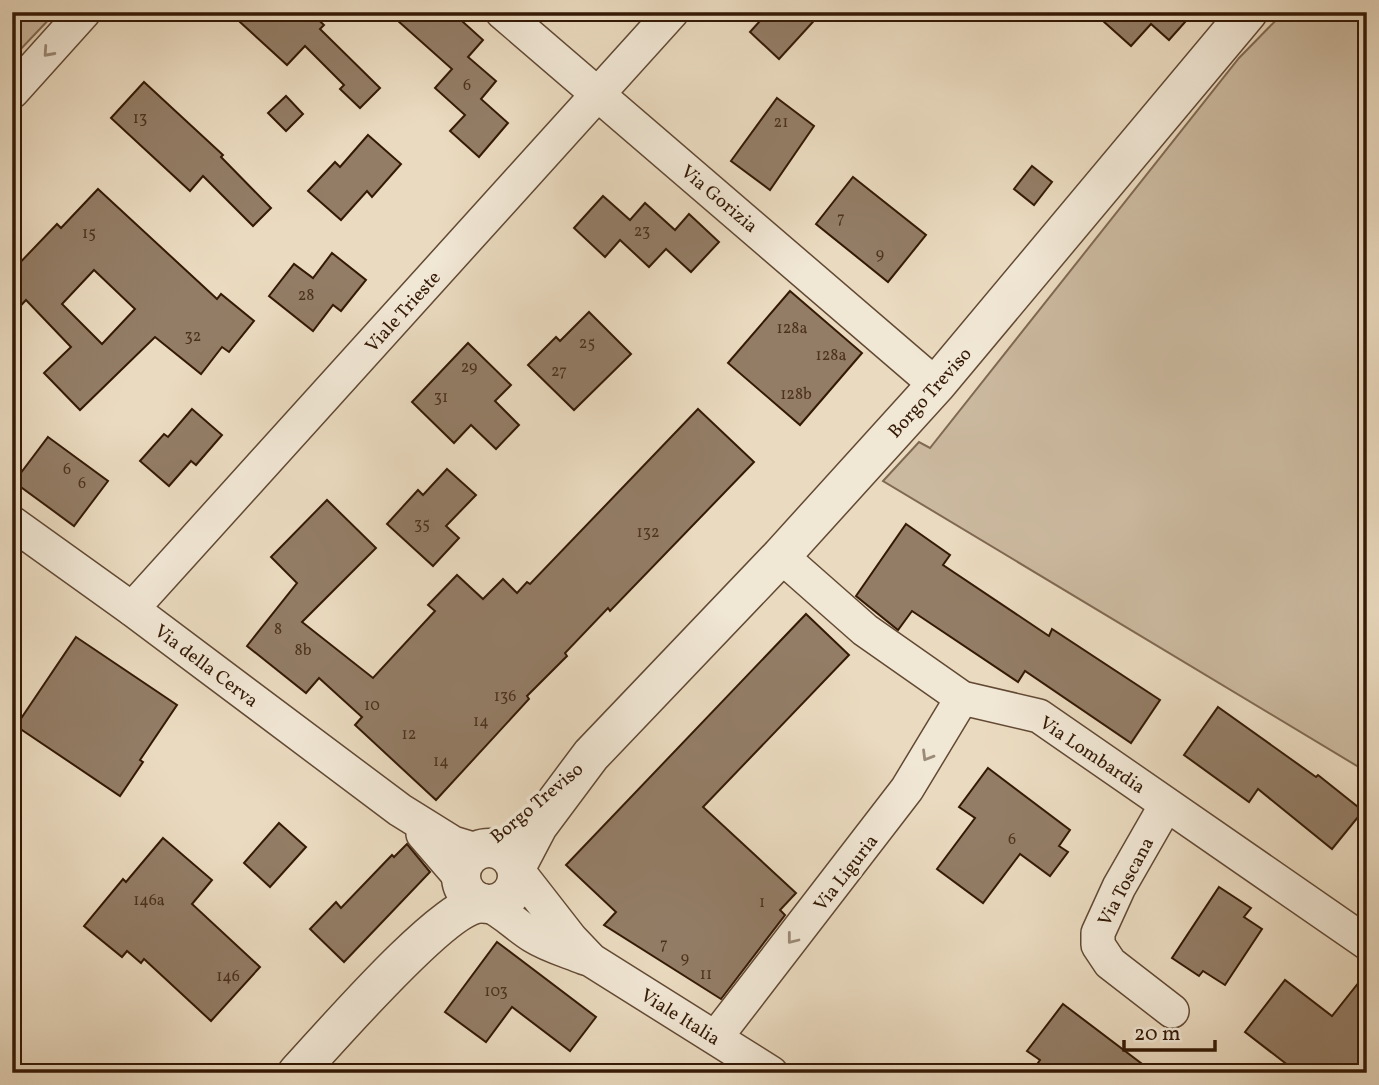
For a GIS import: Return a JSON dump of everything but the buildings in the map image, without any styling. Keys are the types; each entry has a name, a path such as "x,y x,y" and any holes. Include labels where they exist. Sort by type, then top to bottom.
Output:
{"street":[{"path":"12,92 84,12"},
{"name":"Via Gorizia","path":"502,12 936,385"},
{"name":"Viale Trieste","path":"132,609 672,12"},
{"name":"Borgo Treviso","path":"475,878 504,901 510,895 515,888 517,868 538,826 591,755 781,556 936,385 1248,12"},
{"name":"Via della Cerva","path":"12,523 132,609 400,810 453,843 475,878"},
{"name":"Via Lombardia","path":"781,556 865,630 962,698 1039,716 1367,943"},
{"name":"Via Liguria","path":"716,1037 907,789 962,698"},
{"name":"Borgo Treviso","path":"297,1073 403,960 469,905 475,878 538,797 591,755"},
{"name":"Via Toscana","path":"1166,805 1119,887 1098,933 1098,945 1110,963 1172,1011"},
{"name":"Viale Italia","path":"517,868 566,933 591,960"},
{"name":"Viale Italia","path":"475,878 504,913 537,939 591,960 771,1073"}],"shaded area":[{"path":"12,12 56,12 19,51 12,46"},
{"path":"1284,12 1367,12 1367,772 883,481 919,442 930,448 1239,58"}]}
